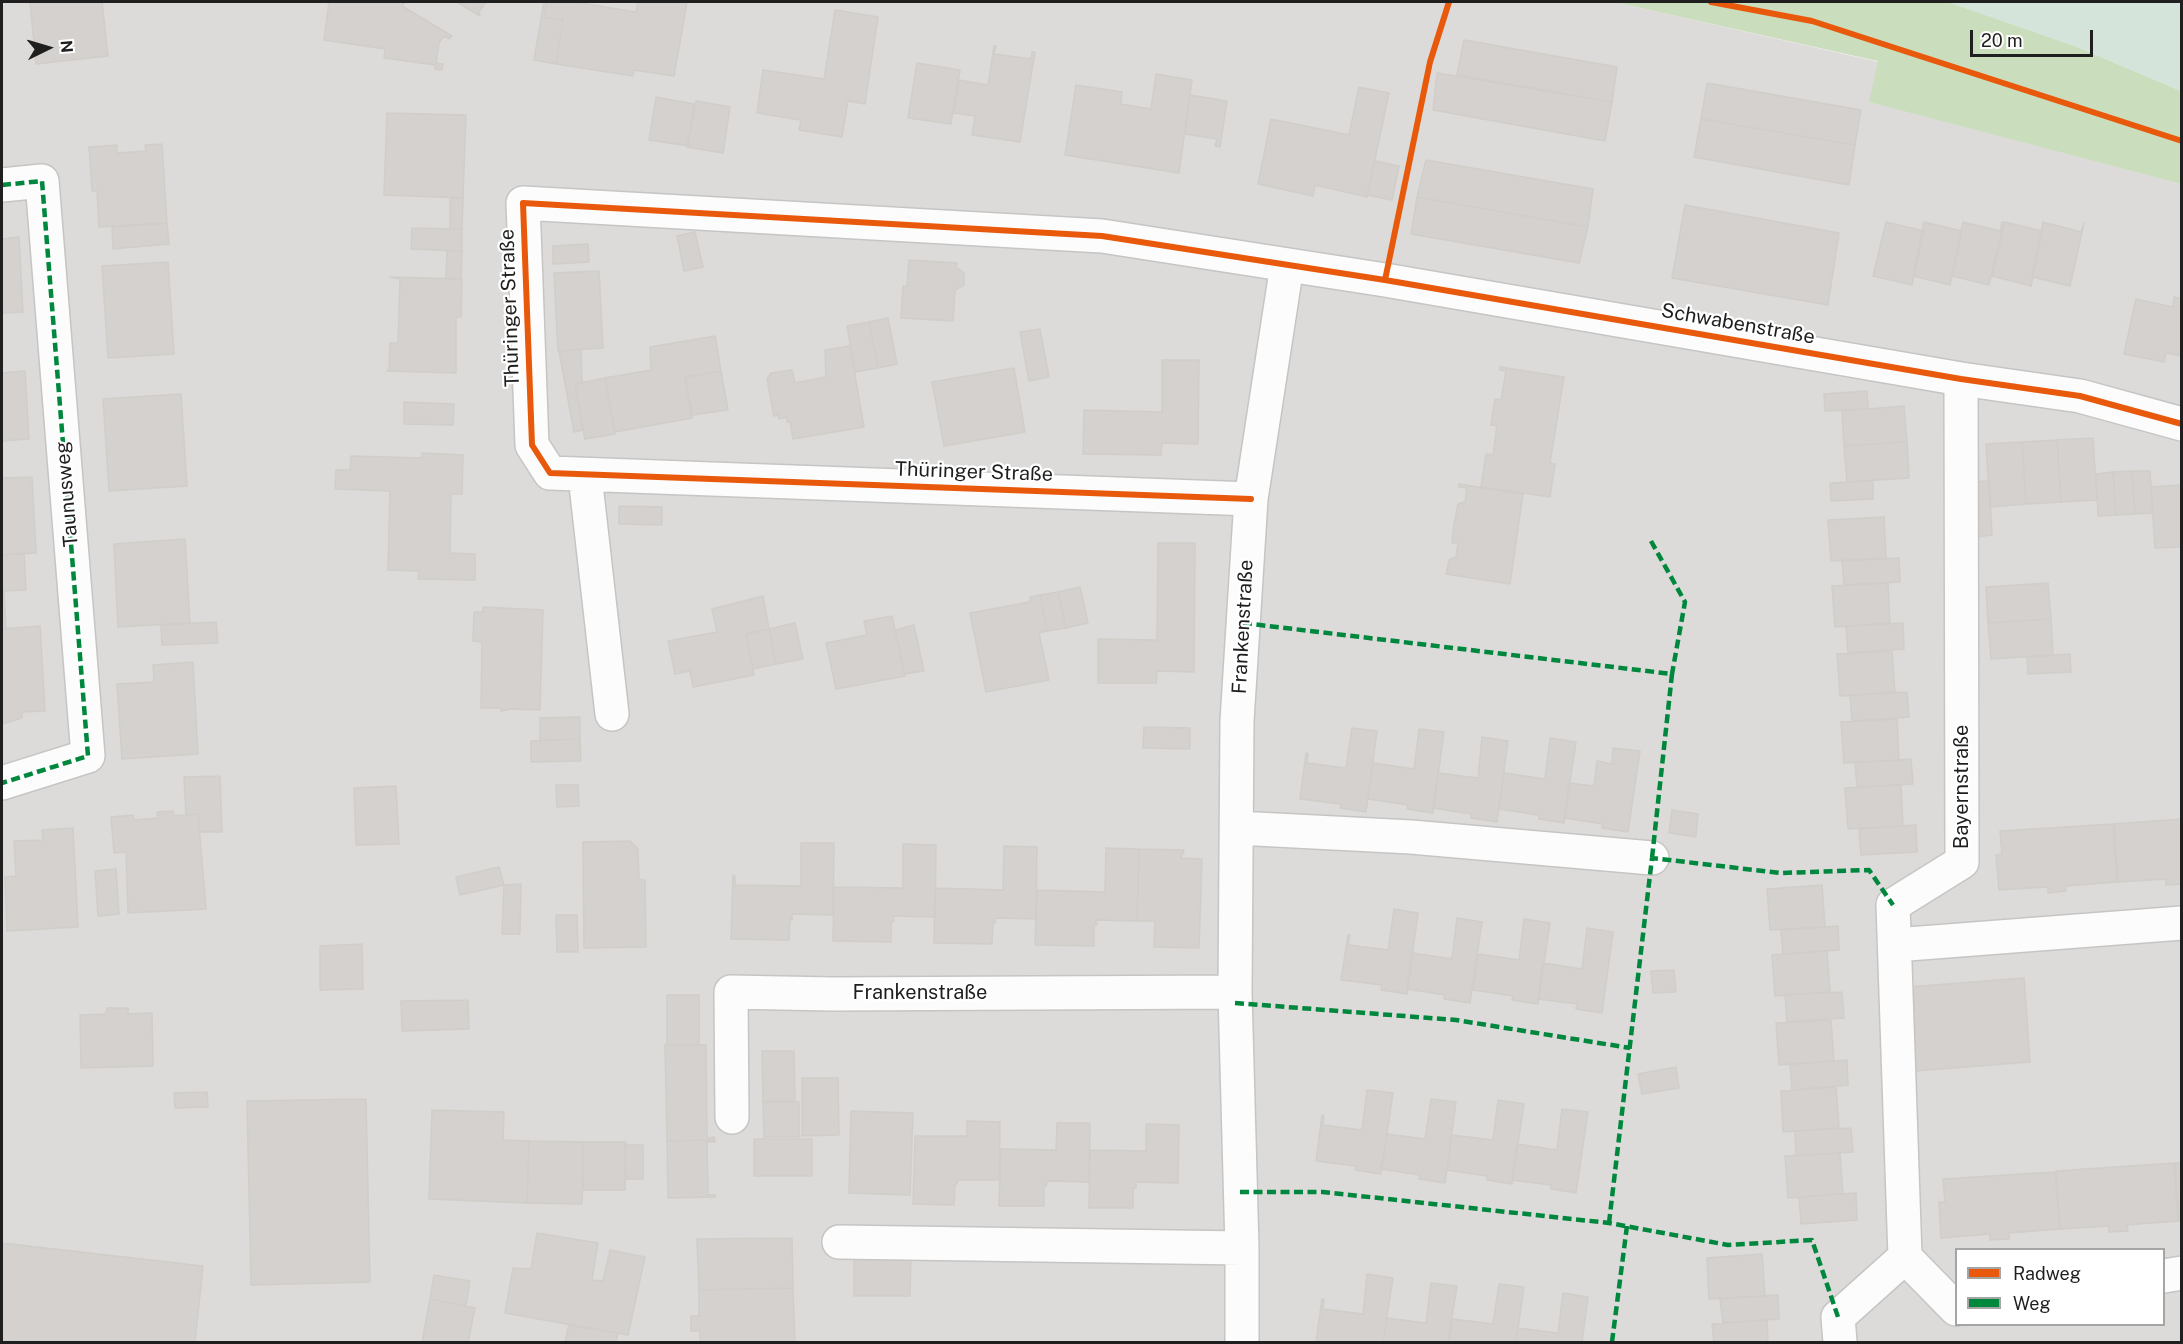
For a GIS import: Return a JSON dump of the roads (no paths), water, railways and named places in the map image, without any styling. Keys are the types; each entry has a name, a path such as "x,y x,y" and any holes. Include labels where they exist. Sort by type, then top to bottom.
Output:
{"street":[{"name":"Taunusweg","path":"2,185 42,181 88,756 2,783"},
{"name":"Thüringer Straße","path":"1251,499 550,473 532,445 523,203 1102,236 1287,265"},
{"name":"Schwabenstraße","path":"1287,265 1961,379 2080,396 2181,424"},
{"name":"Frankenstraße","path":"1242,1342 1242,1248 1235,992 1238,721 1251,499 1287,265"},
{"name":"Bayernstraße","path":"1905,1257 1893,905 1962,862 1961,379"},
{"path":"585,476 612,714"},
{"path":"1237,828 1410,837 1652,858"},
{"path":"1895,945 2181,923"},
{"name":"Frankenstraße","path":"732,1117 731,992 1235,992"},
{"path":"839,1242 1242,1248"},
{"path":"1840,1342 1838,1317 1905,1257 1955,1308"},
{"path":"2165,1276 2181,1273"}]}
